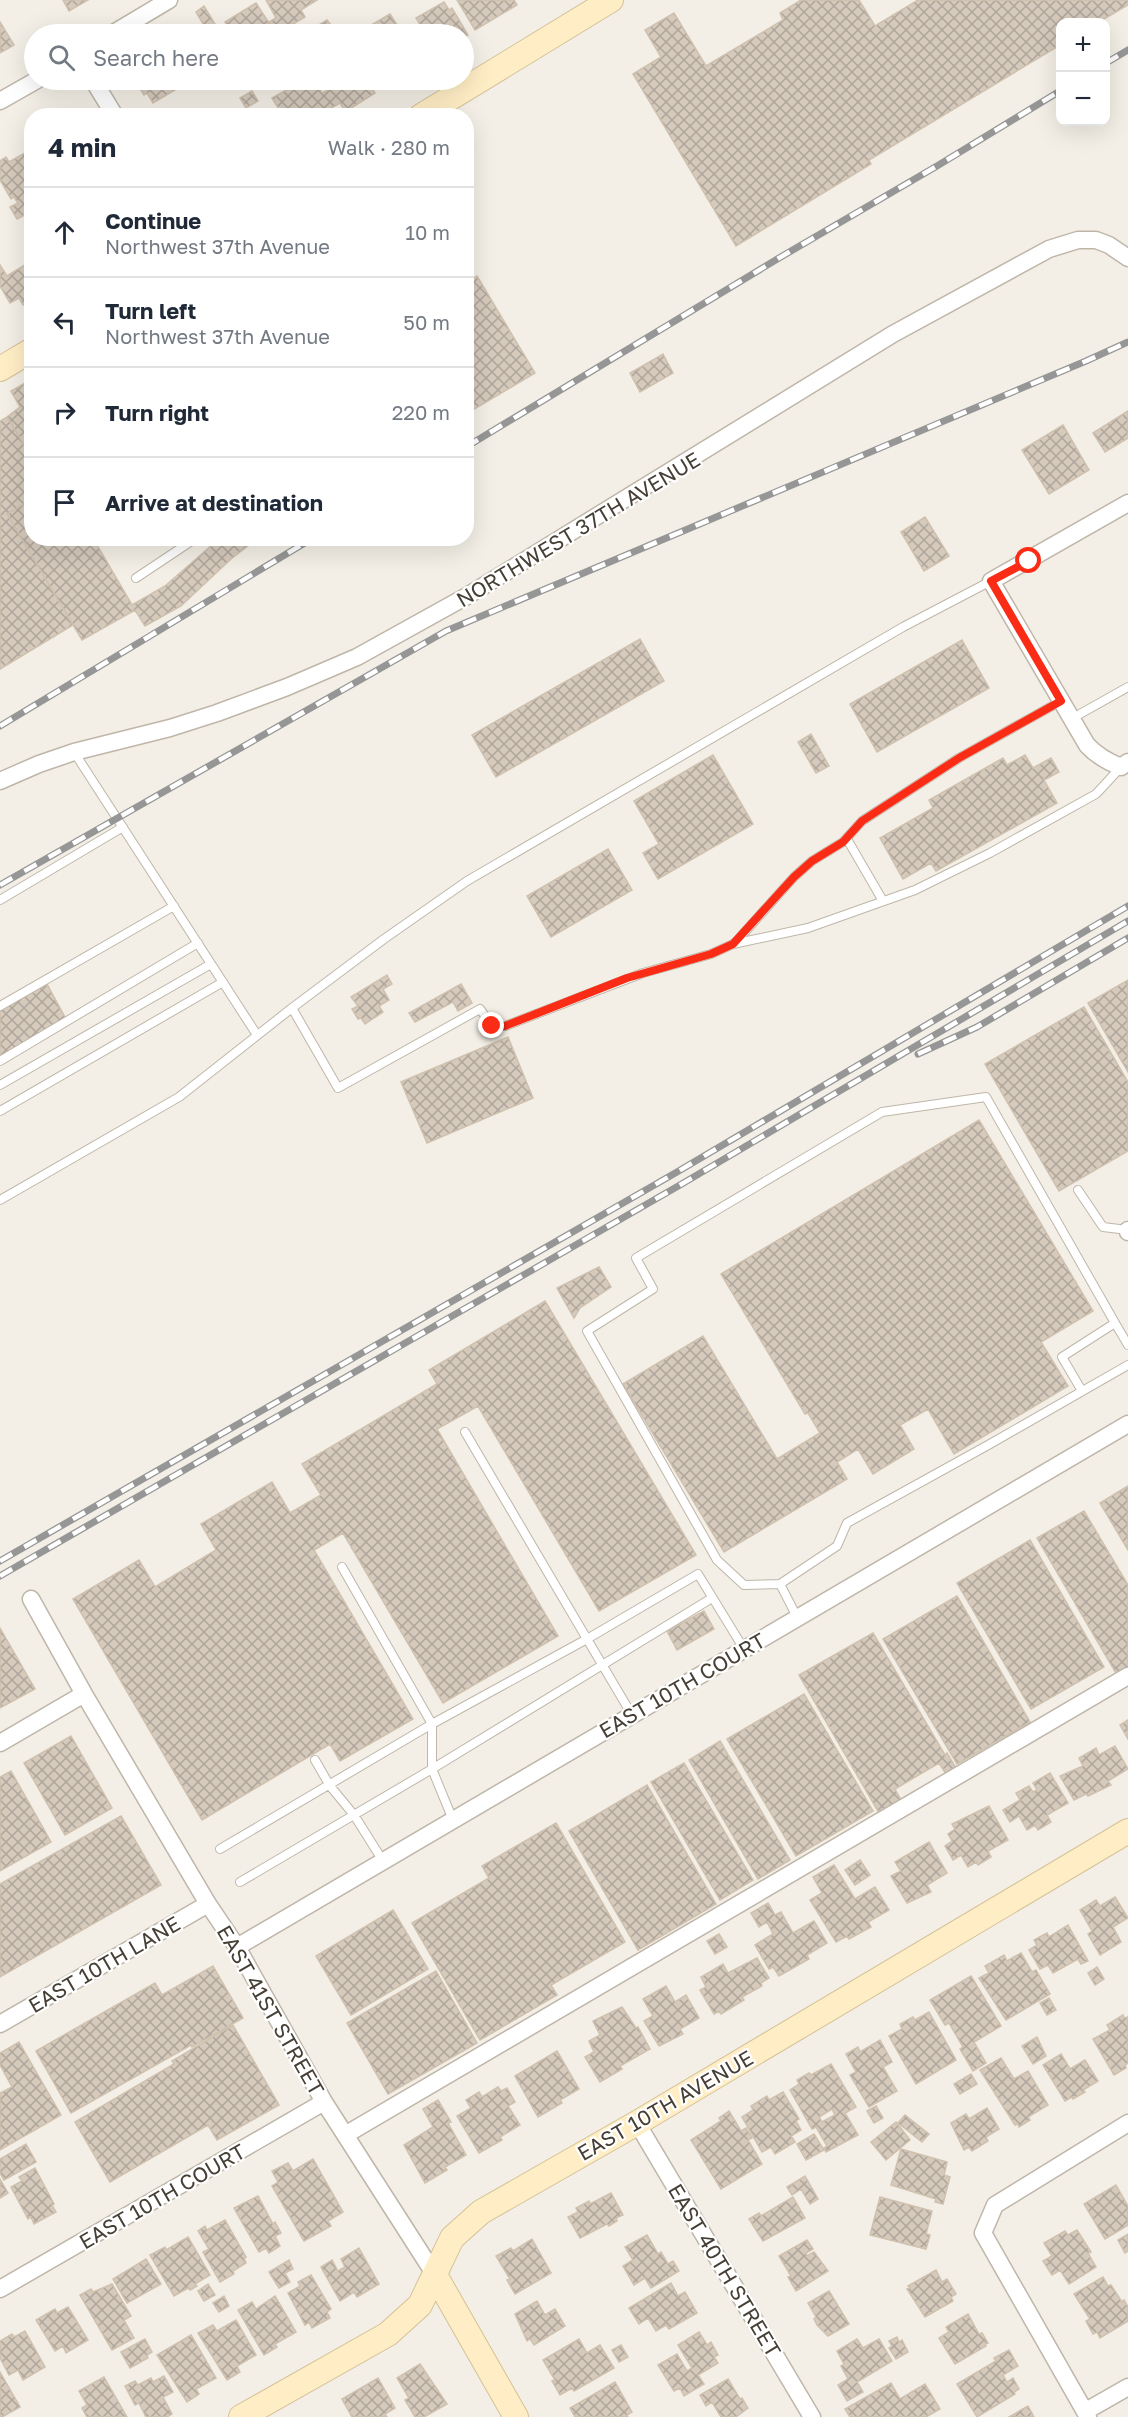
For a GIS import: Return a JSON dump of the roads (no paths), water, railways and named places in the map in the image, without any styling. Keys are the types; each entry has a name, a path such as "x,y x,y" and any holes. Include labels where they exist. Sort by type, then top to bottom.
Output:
{"street":[{"path":"125,24 150,5 169,0"},
{"path":"474,84 611,0"},
{"path":"0,101 24,87"},
{"path":"99,90 109,108"},
{"path":"434,108 464,90"},
{"name":"NORTHWEST 37TH AVENUE","path":"0,781 74,752 170,728 227,710 321,673 394,638 467,596 893,334 1049,249 1078,240 1096,240 1109,245 1128,258"},
{"path":"0,369 24,355"},
{"path":"1124,764 1094,753 991,581 1128,503"},
{"name":"EAST 10TH COURT","path":"237,1947 1128,1424"},
{"name":"EAST 41ST STREET","path":"31,1599 84,1694 208,1904 237,1947 324,2102 435,2275 516,2417"},
{"path":"345,2135 1128,1676"},
{"path":"0,1743 84,1694"},
{"name":"EAST 10TH AVENUE","path":"241,2417 388,2334 420,2305 452,2238 481,2212 638,2123 1128,1831"},
{"name":"EAST 10TH LANE","path":"0,2024 208,1904"},
{"name":"EAST 10TH COURT","path":"0,2289 324,2102"},
{"name":"EAST 40TH STREET","path":"638,2123 812,2417"},
{"path":"1128,2123 995,2205 983,2233 1087,2414 1128,2387"}],"lane":[{"path":"136,578 184,546"},
{"path":"0,1200 179,1097 292,1008 411,919 483,871 903,627 991,581"},
{"path":"1071,718 1128,687"},
{"path":"733,944 798,873 847,839 862,821 940,770 1061,701"},
{"path":"74,752 257,1035"},
{"path":"292,1008 338,1088 480,1009 492,1026 505,1026 627,978 711,954 733,944 808,928 915,890 952,873 1096,794 1124,764"},
{"path":"0,900 123,827"},
{"path":"847,839 883,901"},
{"path":"0,1006 174,906"},
{"path":"0,1061 198,944"},
{"path":"0,1085 211,964"},
{"path":"0,1111 223,982"},
{"path":"1128,1345 986,1097 882,1112 636,1258 653,1289 587,1331 717,1560 744,1585 780,1584 837,1546 848,1523 1128,1365"},
{"path":"1078,1190 1103,1227 1128,1230"},
{"path":"1083,1391 1062,1357 1115,1323"},
{"path":"465,1432 632,1715"},
{"path":"342,1567 432,1724 432,1769 453,1820"},
{"path":"220,1849 432,1724 698,1574 744,1649"},
{"path":"780,1584 798,1617"},
{"path":"240,1882 432,1769 712,1598"},
{"path":"315,1760 330,1786 354,1815 383,1861"}],"railway":[{"path":"1110,61 1128,50"},
{"path":"474,442 1056,93"},
{"path":"0,885 446,631 1128,342"},
{"path":"0,726 300,546"},
{"path":"0,1561 677,1172 1128,906"},
{"path":"0,1576 680,1185 1128,921"},
{"path":"918,1054 977,1027 1128,938"}]}
